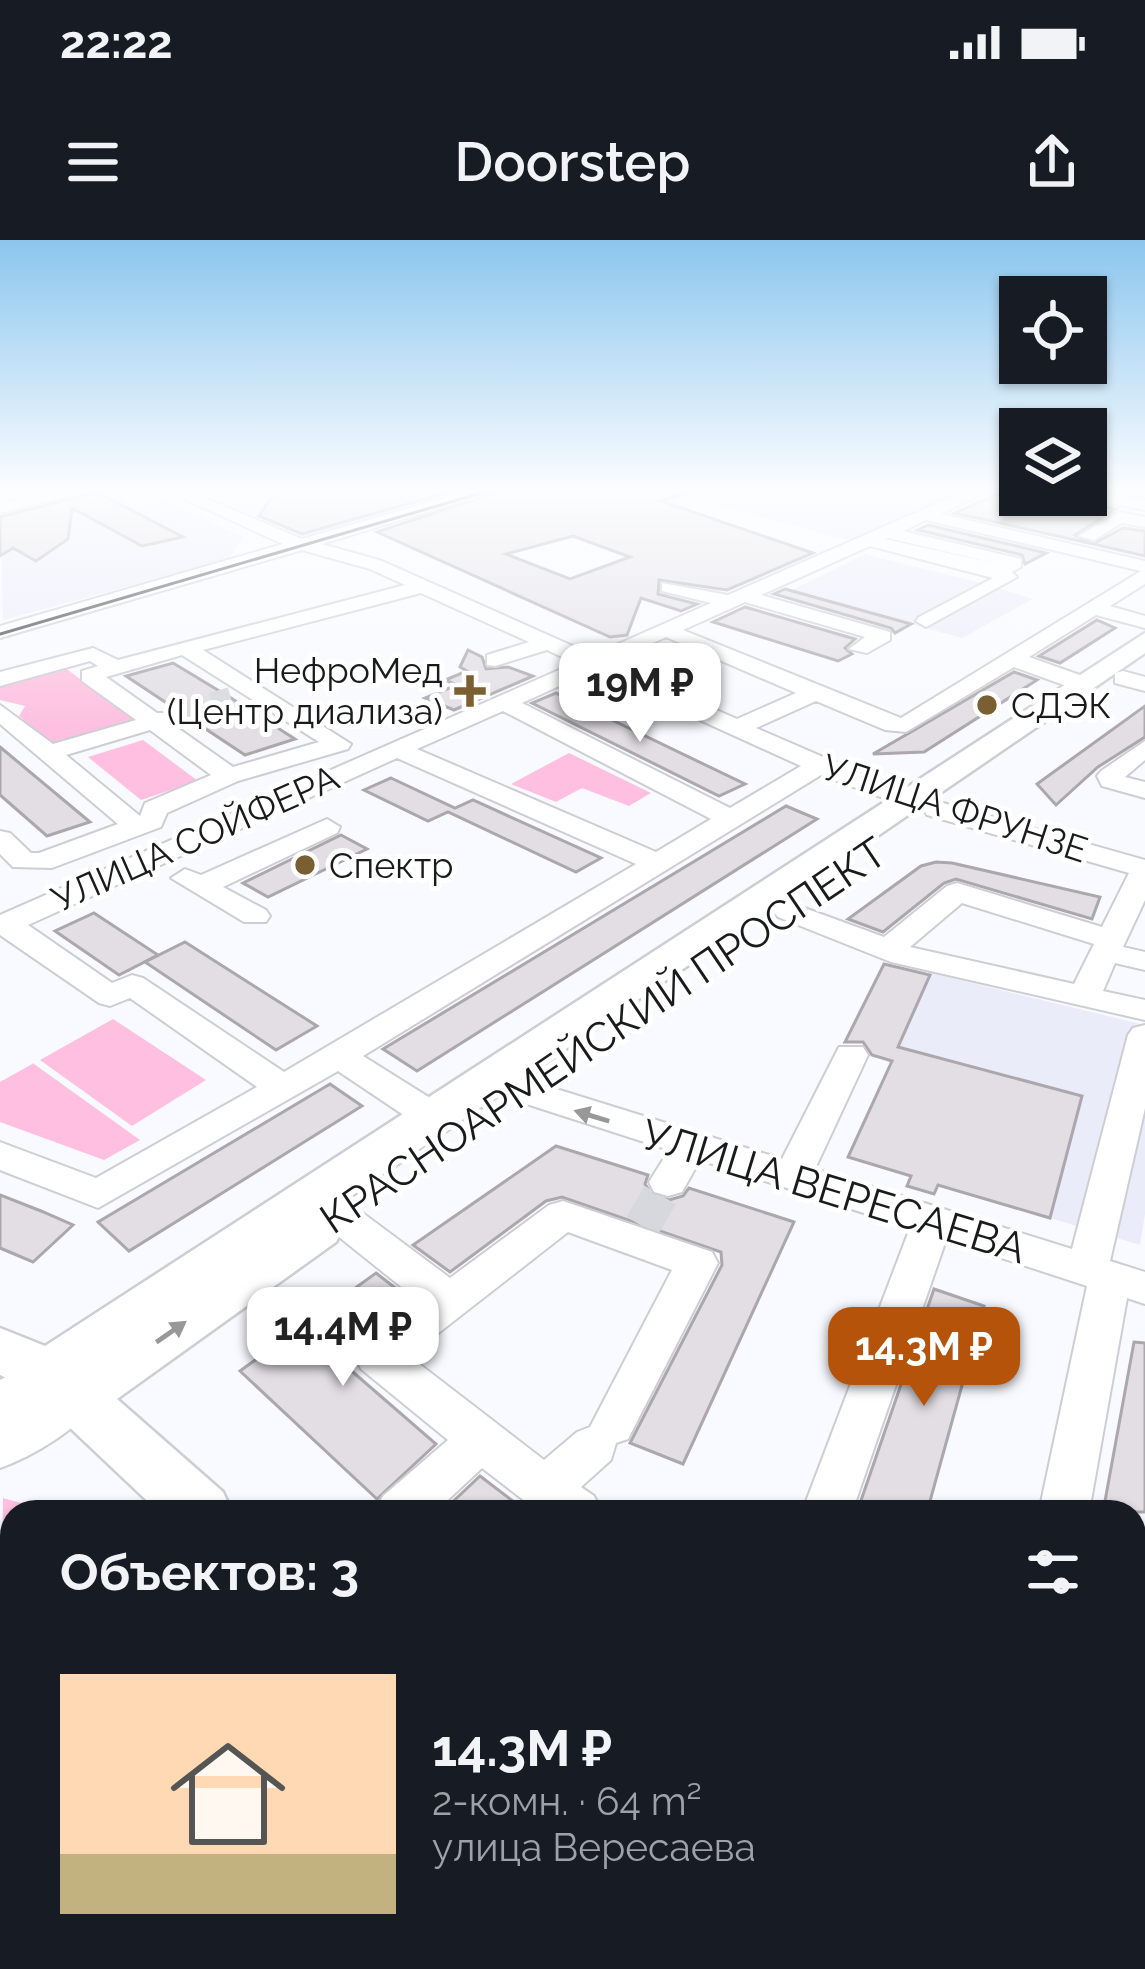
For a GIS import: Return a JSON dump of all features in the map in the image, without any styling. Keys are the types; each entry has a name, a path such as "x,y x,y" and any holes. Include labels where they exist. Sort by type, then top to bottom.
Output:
{"main road":[{"name":"КРАСНОАРМЕЙСКИЙ ПРОСПЕКТ","path":"41,1374 338,1215 788,910 1080,683 1145,641"},
{"name":"КРАСНОАРМЕЙСКИЙ ПРОСПЕКТ","path":"41,1374 921,804 1138,675"},
{"path":"41,1374 187,1500"}],"street":[{"path":"0,632 214,570"},
{"name":"УЛИЦА ФРУНЗЕ","path":"387,570 820,765 921,804 1145,870"},
{"name":"УЛИЦА СОЙФЕРА","path":"3,924 801,570"},
{"path":"926,621 1008,577 997,572 1002,570"},
{"path":"1016,660 1014,656 1145,572"},
{"path":"229,776 90,676 424,586"},
{"path":"669,586 730,601 870,653"},
{"path":"1093,608 1145,622"},
{"path":"664,629 892,725 906,725 1016,660"},
{"path":"494,661 550,642"},
{"path":"0,646 32,670"},
{"path":"0,838 23,861 42,862 144,824 154,808 229,776 339,743 185,648"},
{"path":"0,679 93,654 115,667"},
{"path":"1016,660 1080,683"},
{"path":"230,698 255,691"},
{"path":"736,728 814,693"},
{"path":"502,701 733,820"},
{"path":"0,712 144,824 183,844"},
{"path":"48,753 181,713"},
{"path":"0,743 27,735"},
{"path":"1145,748 1110,776 1111,781 1145,790"},
{"path":"396,749 658,863"},
{"path":"0,1155 98,1194 284,1089 820,765"},
{"path":"201,886 327,827"},
{"path":"150,859 255,916"},
{"path":"1084,996 1145,870"},
{"path":"888,950 957,892 1145,961"},
{"path":"788,910 888,950 1145,1010"},
{"path":"3,924 110,996 132,985 284,1089"},
{"path":"1067,1500 1114,1278 1145,1036"},
{"path":"793,1178 851,1055"},
{"path":"339,1056 433,1117"},
{"name":"УЛИЦА ВЕРЕСАЕВА","path":"524,1091 1114,1278"},
{"path":"668,1181 690,1146"},
{"path":"338,1215 448,1300"},
{"path":"563,1215 638,1233 698,1263 603,1436 561,1500 377,1356 448,1300 563,1215"},
{"path":"831,1500 932,1222"},
{"name":"КРАСНОАРМЕЙСКИЙ ПРОСПЕКТ","path":"0,1403 41,1374"},
{"name":"КРАСНОАРМЕЙСКИЙ ПРОСПЕКТ","path":"0,1448 41,1374"},
{"path":"414,1500 481,1440"}],"shaded area":[{"path":"2,570 189,570 3,620"},
{"path":"833,570 928,570 1033,599 962,638 790,591"},
{"path":"64,667 138,722 55,746 19,716 25,706 0,700 0,684"},
{"path":"143,740 198,781 141,800 88,757"},
{"path":"569,753 651,793 629,806 582,788 556,802 511,784"},
{"path":"931,973 1145,1025 1145,1214 1140,1245 1050,1218 1081,1096 898,1047"},
{"path":"113,1019 206,1080 132,1126 40,1060"},
{"path":"34,1063 140,1140 104,1160 0,1122 0,1082"}],"building":[{"path":"461,570 546,570 570,579 595,570 774,570 727,590 659,580 658,594 697,604 681,611 641,598 627,635 610,637"},
{"path":"785,589 911,624 895,633 774,594"},
{"path":"745,607 855,639 845,648 852,654 838,661 713,622"},
{"path":"1097,620 1115,628 1060,663 1039,656"},
{"name":"НефроМед (Центр диализа)","path":"468,650 482,657 486,669 508,667 533,676 454,710 425,698 457,685 445,680 467,671 460,667"},
{"path":"173,663 295,739 245,755 126,676"},
{"path":"1014,672 1037,680 924,752 873,754"},
{"path":"556,693 745,784 719,796 532,703"},
{"path":"1145,706 1145,737 1098,767 1056,805 1037,784"},
{"path":"0,747 90,822 47,836 0,795"},
{"path":"391,778 455,808 473,800 601,858 576,872 448,812 428,821 364,790"},
{"path":"786,806 817,819 417,1071 383,1049"},
{"name":"Спектр","path":"341,835 367,849 268,897 243,883"},
{"path":"936,862 1100,897 1092,919 956,879 944,883 883,932 848,919 921,866"},
{"path":"94,913 158,955 119,975 55,931"},
{"path":"185,942 317,1026 276,1050 145,962"},
{"path":"884,964 930,975 898,1047 1082,1096 1050,1218 938,1185 934,1194 907,1186 911,1176 848,1157 892,1061 872,1055 863,1042 845,1042"},
{"path":"330,1084 362,1106 129,1251 98,1222"},
{"path":"556,1146 648,1175 645,1184 653,1196 669,1200 683,1196 689,1188 794,1222 683,1464 630,1443 722,1265 721,1252 562,1197 546,1201 450,1272 413,1245"},
{"path":"0,1195 73,1225 33,1262 0,1248"},
{"path":"376,1273 412,1301 358,1339 339,1360 436,1444 377,1499 240,1371"},
{"path":"934,1289 984,1306 930,1500 861,1500"},
{"path":"1134,1342 1145,1343 1145,1500 1105,1500"},
{"path":"480,1476 511,1500 455,1500"}],"tunnel":[{"path":"181,713 231,698"},
{"path":"642,1226 668,1182"}],"tram line":[{"path":"0,634 220,570"}],"place":[{"name":"НефроМед (Центр диализа)","path":"470,691"},
{"name":"СДЭК","path":"987,705"},
{"name":"Спектр","path":"305,865"}]}
